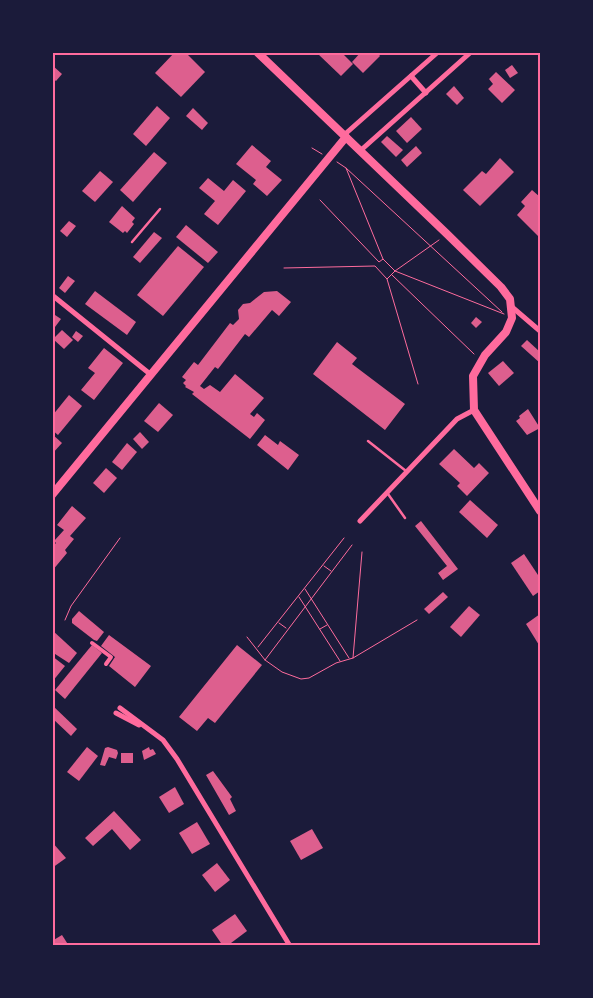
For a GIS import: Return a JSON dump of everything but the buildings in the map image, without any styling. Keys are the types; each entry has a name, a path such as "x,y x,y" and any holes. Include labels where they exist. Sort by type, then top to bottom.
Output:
{"main road":[{"path":"257,52 501,286 510,299 512,318 506,332 485,354 473,376 474,410 540,511"},
{"path":"52,495 345,136"}],"street":[{"path":"345,136 438,52"},
{"path":"360,151 471,52"},
{"path":"411,76 426,93"},
{"path":"52,295 150,374"},
{"path":"512,307 540,331"},
{"path":"360,521 388,494 457,419 474,410"},
{"path":"92,643 111,657 106,664"},
{"path":"120,708 163,740 177,759 290,946"},
{"path":"116,713 153,733"}],"lane":[{"path":"132,242 160,209"},
{"path":"368,441 407,472"},
{"path":"388,494 405,518"}],"path":[{"path":"346,168 504,314 395,271 383,259 346,168"},
{"path":"320,200 379,262"},
{"path":"387,278 439,240"},
{"path":"284,268 375,266 383,259"},
{"path":"375,266 387,278 418,384"},
{"path":"391,274 474,354"},
{"path":"65,620 71,606 120,538"},
{"path":"257,648 344,538"},
{"path":"265,660 352,545"},
{"path":"353,658 362,552"},
{"path":"323,565 332,571"},
{"path":"305,588 349,658"},
{"path":"299,597 340,661"},
{"path":"247,637 265,660 282,672 301,678 315,676 340,661 353,658 417,620"},
{"path":"279,622 287,629"},
{"path":"320,630 328,624"}]}
